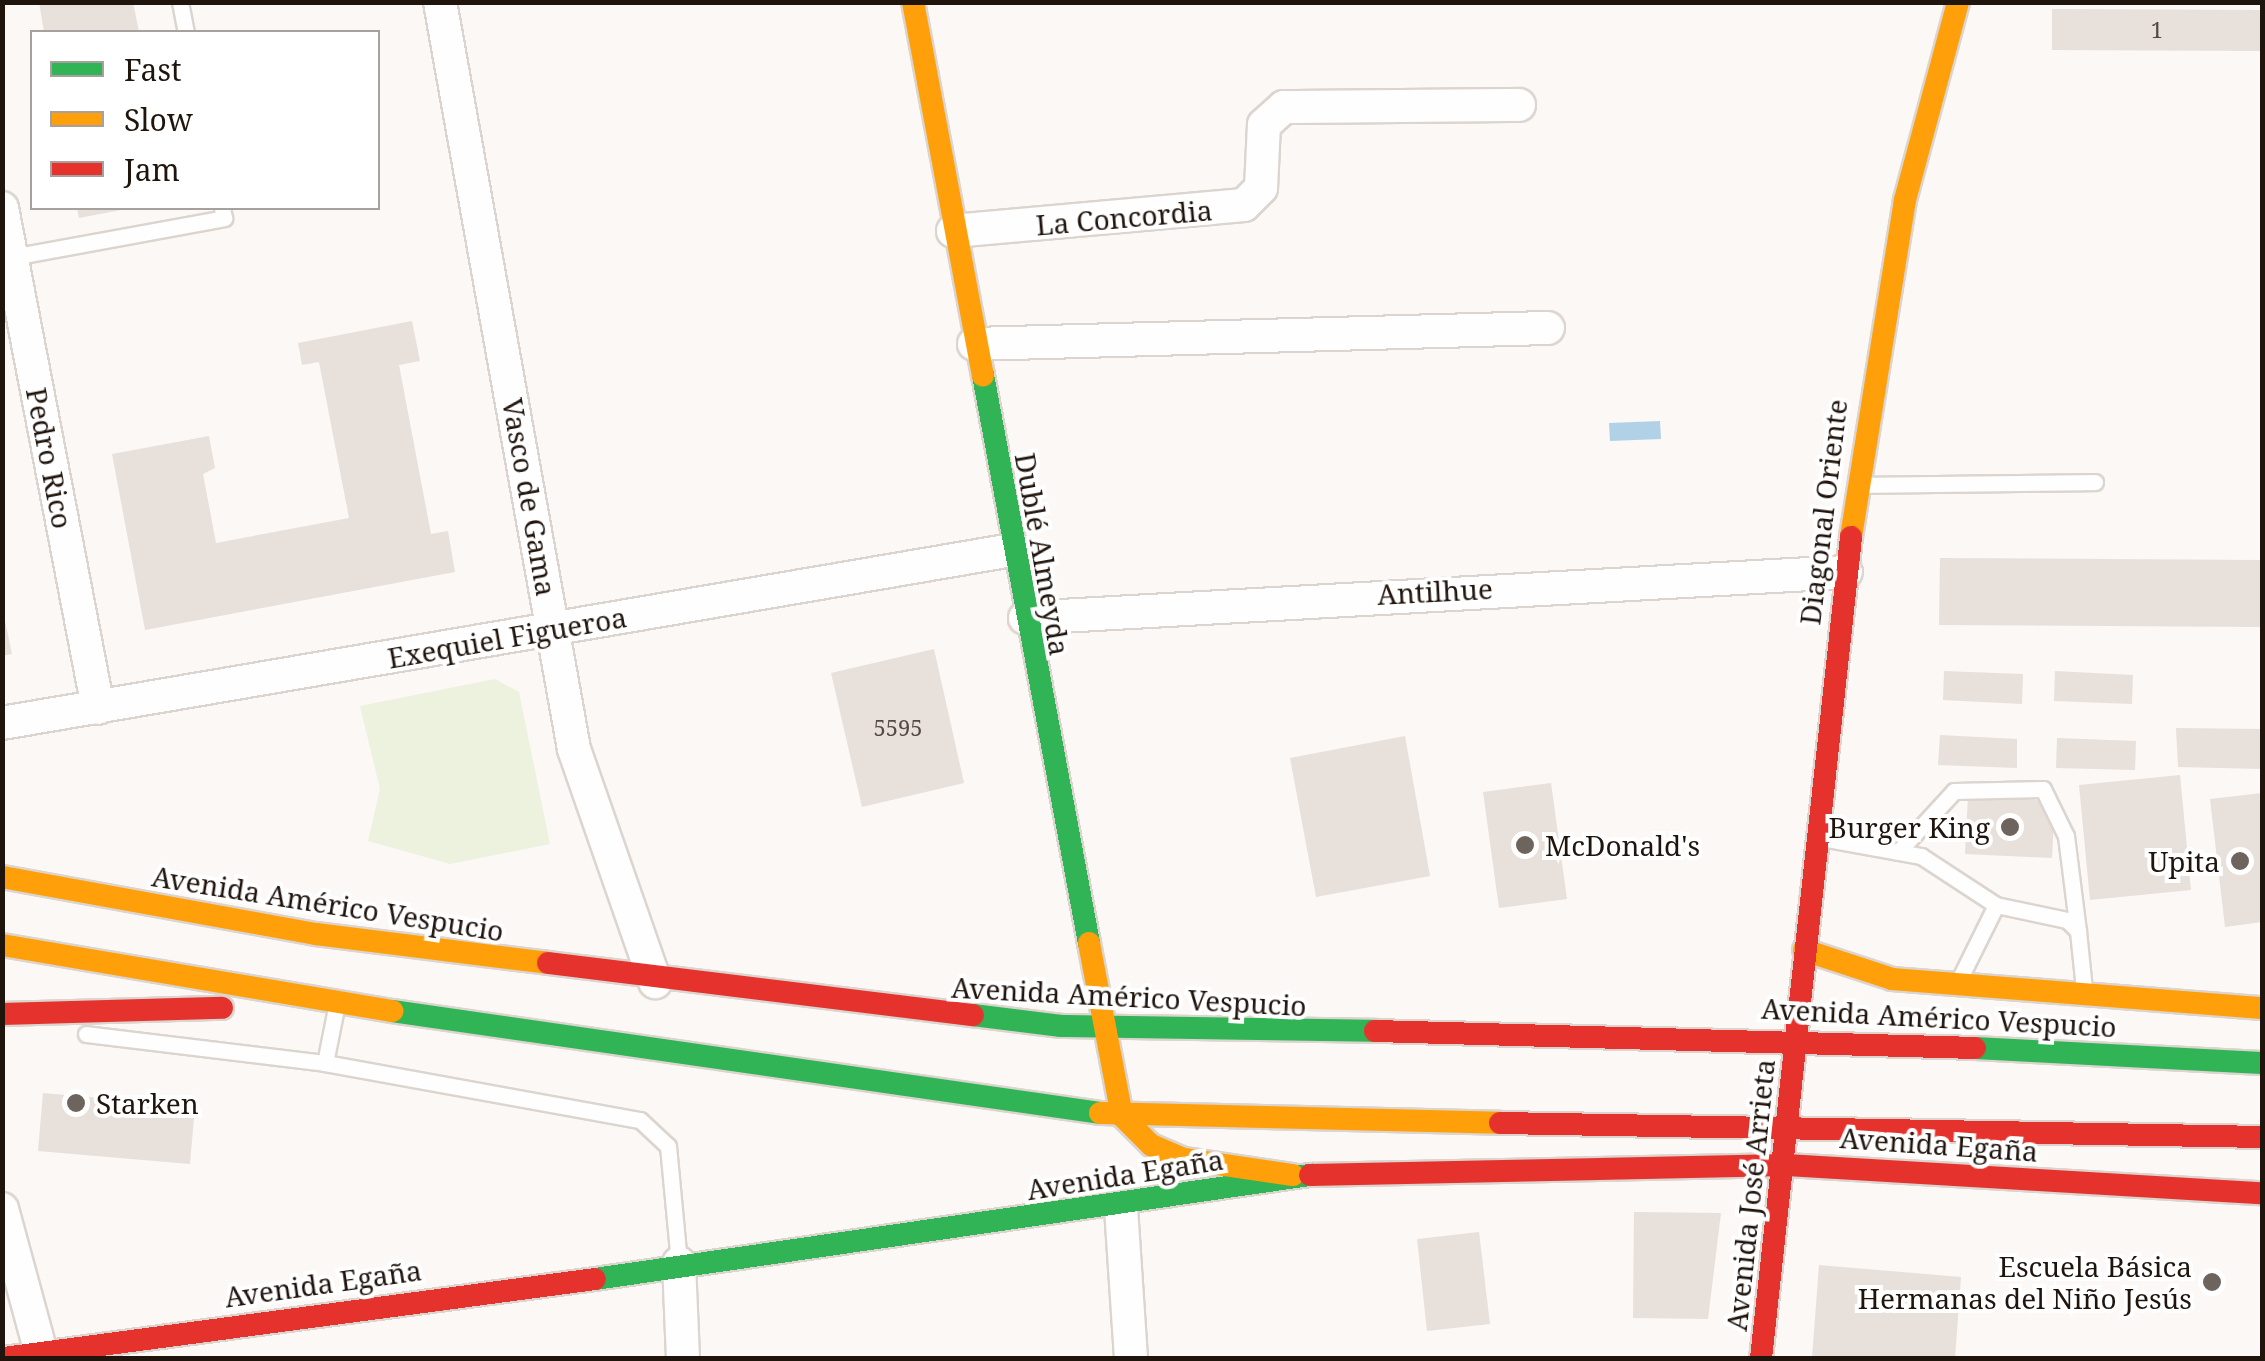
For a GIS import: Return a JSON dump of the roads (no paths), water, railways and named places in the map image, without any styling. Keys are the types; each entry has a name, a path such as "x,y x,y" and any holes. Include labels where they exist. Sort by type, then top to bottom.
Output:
{"main road":[{"name":"Dublé Almeyda","path":"913,2 1024,618 1122,1116"},
{"name":"Diagonal Oriente","path":"1797,1038 1815,837 1856,485 1892,257 1958,2"},
{"name":"Avenida Américo Vespucio","path":"7,876 220,919 655,982 1102,1029 1797,1038 2262,1063"},
{"path":"2,945 336,1004 1122,1116 1318,1125 1790,1122 2262,1137"},
{"name":"Avenida Américo Vespucio","path":"1804,950 1867,975 2244,1018"},
{"path":"2,1014 336,1004"},
{"name":"Avenida José Arrieta","path":"1761,1358 1797,1038"},
{"path":"1122,1116 1151,1145 1184,1159 1293,1175"},
{"name":"Avenida Egaña","path":"4,1358 93,1352 679,1262 1120,1208 1293,1175 1785,1165 2262,1193"}],"street":[{"name":"Vasco de Gama","path":"440,2 581,780 655,982"},
{"name":"La Concordia","path":"954,231 1244,205 1261,188 1264,124 1284,106 1519,105"},
{"name":"Pedro Rico","path":"2,208 98,708"},
{"path":"974,344 1548,328"},
{"name":"Exequiel Figueroa","path":"2,722 1012,550"},
{"name":"Antilhue","path":"1024,618 1846,572"},
{"path":"1120,1208 1131,1358"},
{"path":"2,1210 14,1295 41,1353"},
{"path":"679,1262 684,1358"}],"lane":[{"path":"180,2 186,30"},
{"path":"12,257 224,218 222,210"},
{"path":"1856,485 2095,482"},
{"path":"1898,852 1954,791 2044,790 2059,808 2085,998"},
{"path":"1815,837 1920,856 1996,906 2054,914 2078,931"},
{"path":"1956,987 1996,906"},
{"path":"2207,1062 2244,1018 2262,986"},
{"path":"326,1063 336,1004"},
{"path":"2,1023 326,1063 640,1120 662,1136 671,1159 679,1262"}],"water":[{"path":"1660,421 1661,439 1610,441 1609,423"}],"place":[{"name":"Burger King","path":"2010,827"},
{"name":"McDonald's","path":"1525,845"},
{"name":"Upita","path":"2240,861"},
{"name":"Starken","path":"76,1103"},
{"name":"Escuela Básica Hermanas del Niño Jesús","path":"2212,1282"}]}
